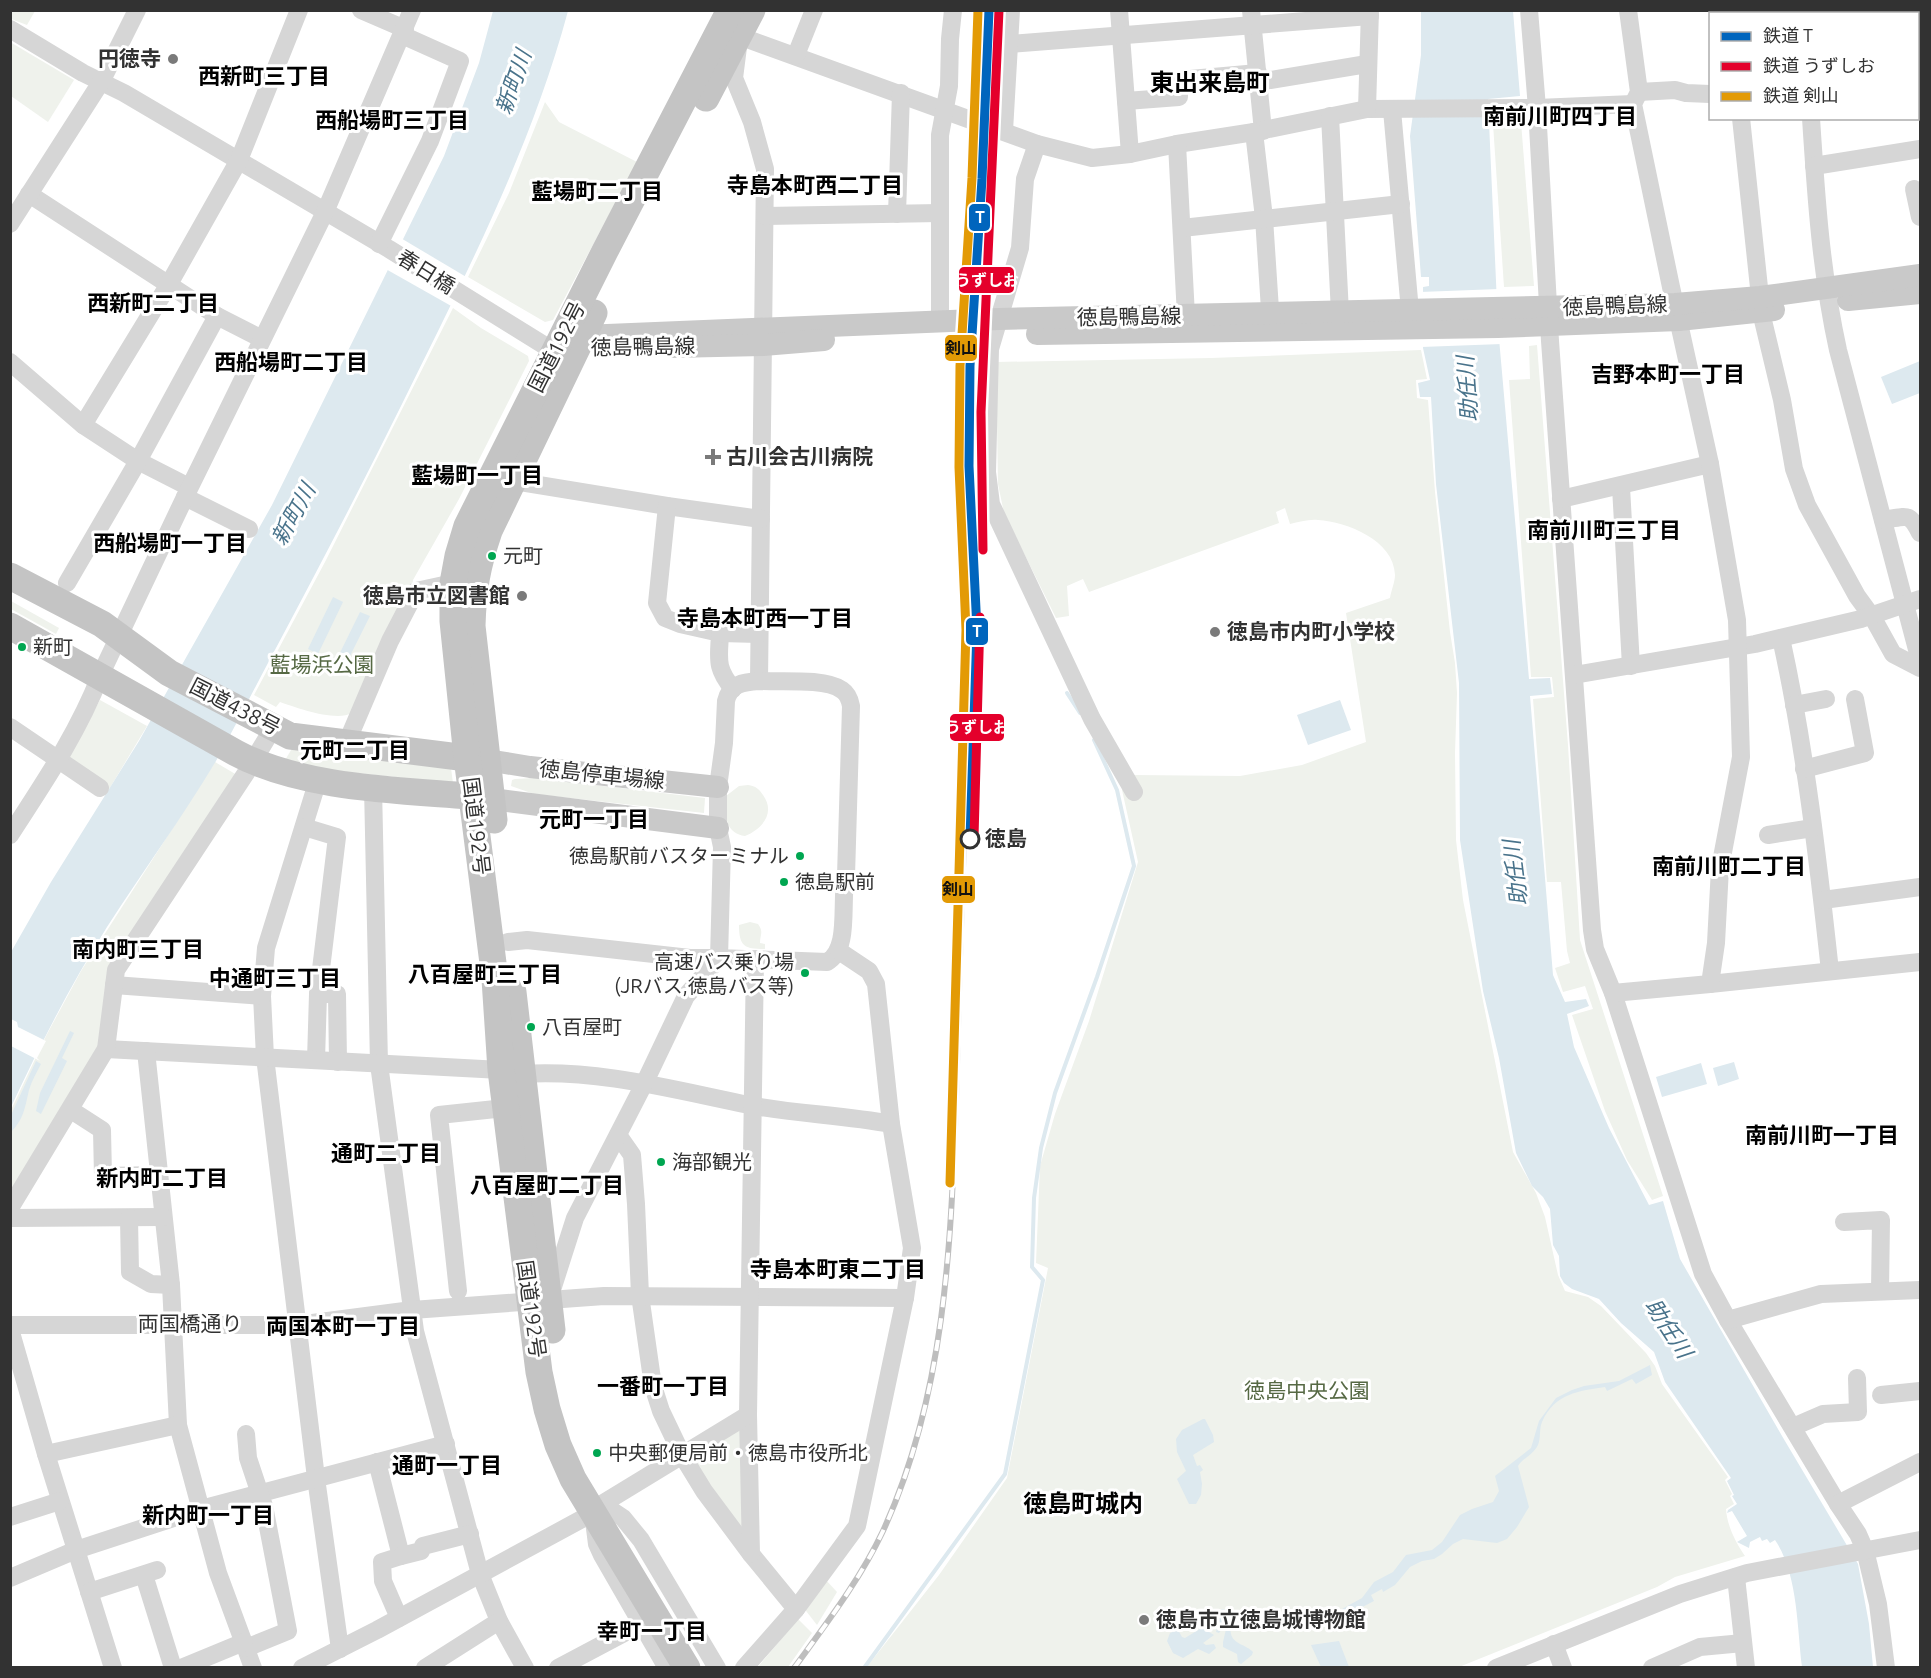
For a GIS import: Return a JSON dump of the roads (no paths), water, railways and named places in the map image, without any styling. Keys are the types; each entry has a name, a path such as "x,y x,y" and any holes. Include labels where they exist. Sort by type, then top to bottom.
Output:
{"highway":[{"name":"国道192号","path":"539,1300 505,1108 511,1072 508,942 453,621 453,583 467,526 572,345 642,215 733,17"},
{"name":"国道192号","path":"477,759 472,626 473,595 478,563 489,531 514,481 572,345"},
{"name":"国道438号","path":"10,576 102,624 169,673 290,736 477,759"},
{"name":"国道438号","path":"10,626 245,757 318,780 482,798"},
{"name":"国道192号","path":"482,798 495,980 511,1072 539,1300 539,1372 547,1409 558,1445 573,1479 597,1508 700,1668"},
{"name":"国道192号","path":"597,1508 687,1668"}],"main road":[{"name":"徳島鴨島線","path":"572,345 764,336 940,321 997,327 1417,317 1538,317 1677,312 1827,295 1920,276"},
{"name":"徳島鴨島線","path":"1827,295 1920,293"},
{"name":"徳島鴨島線","path":"764,336 823,340 1186,316 1271,322 1340,313 1417,317"},
{"name":"徳島停車場線","path":"477,759 718,787"},
{"name":"徳島停車場線","path":"482,798 718,828"}],"street":[{"path":"10,224 101,82 137,10"},
{"path":"83,425 169,285 238,160 299,10"},
{"path":"361,10 460,61 430,141 384,246"},
{"path":"10,835 59,760 91,698 187,492 325,212 412,10"},
{"path":"796,55 814,10"},
{"path":"940,321 940,135 949,86 953,10"},
{"path":"1004,131 1011,10"},
{"path":"1119,10 1130,154"},
{"path":"1529,10 1537,108 1538,317 1561,500 1595,949 1612,993 1703,1274 1728,1320 1858,1534 1860,1551 1878,1604 1886,1668"},
{"path":"1628,10 1636,98 1677,312 1710,464 1737,620 1741,757 1720,868 1716,943 1710,984"},
{"path":"1009,44 1121,35 1252,18 1370,13 1367,110"},
{"path":"733,17 796,55 1037,144 1092,158 1130,154 1177,144 1259,132 1367,110 1537,108 1636,98 1675,90 1709,94"},
{"path":"733,17 734,78 752,122 765,169 759,681"},
{"path":"1252,18 1258,78 1259,132 1271,322"},
{"name":"春日橋","path":"10,29 124,93 463,295 572,345"},
{"path":"1126,102 1179,97 1179,80 1258,78 1367,64"},
{"path":"897,214 901,93"},
{"path":"1398,110 1401,204 1417,317"},
{"path":"1330,116 1340,313"},
{"path":"1740,120 1761,304 1794,469 1807,505 1857,596 1871,615 1893,654 1920,668"},
{"path":"1811,120 1820,245 1838,350 1883,520 1913,601 1920,661"},
{"path":"1037,144 1025,179 1020,248 990,349 987,472 991,504 1092,719 1134,792"},
{"path":"1177,144 1186,316"},
{"path":"1814,166 1920,149"},
{"path":"1914,189 1920,217"},
{"path":"29,194 217,315 262,339"},
{"path":"1182,228 1401,204"},
{"path":"765,216 940,213"},
{"path":"67,583 138,461 217,315"},
{"path":"13,370 83,425 249,529"},
{"path":"1561,500 1710,464"},
{"path":"514,481 762,519"},
{"path":"1621,487 1631,666"},
{"path":"667,506 657,603 665,618 680,624 720,633 759,634"},
{"path":"1883,520 1909,517 1913,519 1920,533"},
{"path":"347,742 390,641 416,591 453,583"},
{"path":"1574,675 1781,638 1871,615 1913,601"},
{"path":"720,633 720,669 722,676 733,689"},
{"path":"1781,638 1813,828 1830,971"},
{"path":"508,942 527,940 690,958 719,958 755,959 827,962 833,959 839,951 842,938 843,887 846,876 851,723 850,700 843,690 824,684 759,681 740,684 733,689 726,701 724,743 718,787 718,828 722,847 719,958 686,996 575,1218 539,1300"},
{"path":"1794,705 1826,699"},
{"path":"1804,769 1865,753 1855,699"},
{"path":"10,1208 71,1110 106,1048 116,970 265,724"},
{"path":"10,727 100,788"},
{"path":"318,780 266,948 262,996 265,1058 316,1478 340,1649"},
{"path":"373,787 379,1064 412,1310 480,1574 500,1621 525,1668"},
{"path":"304,827 337,837 318,994 316,1060"},
{"path":"1768,835 1813,828"},
{"path":"1822,900 1920,887"},
{"path":"744,1668 796,1609 857,1526 905,1298 912,1248 891,1124 876,984 869,971 839,951"},
{"path":"751,1554 748,1415 755,959"},
{"path":"1612,993 1920,962"},
{"path":"114,986 262,996"},
{"path":"318,994 337,994 338,1062"},
{"path":"106,1048 541,1073 645,1082 752,1105 891,1124"},
{"path":"146,1051 171,1285 178,1425 218,1573 253,1668"},
{"path":"458,1292 439,1115 505,1108"},
{"path":"71,1110 102,1130 103,1176 159,1175"},
{"path":"618,1135 632,1155 640,1295 653,1386 661,1412 682,1455 704,1491 796,1609"},
{"path":"10,1218 163,1217"},
{"path":"129,1218 130,1272 151,1284 171,1285"},
{"path":"1844,1221 1881,1220 1880,1291"},
{"path":"1728,1320 1821,1294 1920,1290"},
{"name":"両国橋通り","path":"10,1327 297,1324 412,1310 640,1295 905,1298"},
{"path":"10,1327 60,1501 113,1668"},
{"path":"1793,1427 1823,1414 1858,1412 1857,1378"},
{"path":"1881,1395 1920,1391"},
{"path":"302,1668 399,1618 597,1508 748,1415"},
{"path":"46,1454 178,1425"},
{"path":"181,1668 288,1630 264,1506 248,1458 246,1434"},
{"path":"10,1578 76,1550 201,1509 446,1444"},
{"path":"377,1462 401,1556"},
{"path":"1838,1504 1920,1462"},
{"path":"10,1517 60,1501"},
{"path":"597,1508 597,1544 667,1668"},
{"path":"597,1508 623,1518 641,1540 717,1668"},
{"path":"399,1618 386,1592 382,1562 421,1551 423,1546 470,1534"},
{"path":"1496,1668 1680,1594 1736,1576 1920,1540"},
{"path":"89,1592 150,1572 173,1668"},
{"path":"1736,1576 1746,1668"},
{"path":"425,1668 500,1621"},
{"path":"558,1668 641,1624"},
{"path":"1652,1668 1700,1647 1743,1643"},
{"path":"1554,1644 1563,1668"}],"water":[{"name":"新町川","path":"493,11 568,11 535,113 495,211 369,469 229,737 190,803 80,971 11,1107 11,952 51,882 139,741 272,505 444,156 479,63"},
{"name":"助任川","path":"1421,11 1513,11 1520,96 1488,99 1498,327 1529,679 1550,678 1552,694 1530,696 1553,975 1565,1002 1586,999 1589,1006 1567,1014 1574,1047 1609,1128 1649,1205 1663,1201 1680,1259 1858,1564 1869,1624 1873,1667 1802,1667 1795,1601 1783,1554 1775,1540 1770,1543 1767,1539 1762,1541 1760,1537 1750,1542 1749,1548 1737,1542 1747,1536 1732,1511 1727,1513 1737,1504 1727,1481 1731,1478 1665,1382 1654,1352 1621,1323 1599,1299 1572,1289 1564,1283 1560,1276 1559,1256 1553,1245 1550,1209 1543,1197 1532,1186 1516,1153 1499,1058 1483,991 1460,840 1459,683 1436,484 1431,397 1420,397 1418,383 1430,380 1423,348 1423,287 1429,286 1429,277 1421,277 1410,136 1421,55"},
{"path":"1920,361 1920,393 1892,404 1881,377"},
{"path":"333,597 343,602 318,654 308,649"},
{"path":"360,612 370,616 344,668 335,663"},
{"path":"1340,700 1351,730 1308,745 1297,715"},
{"path":"70,1031 74,1033 62,1058 67,1061 41,1114 36,1111 40,1093"},
{"path":"36,1061 41,1064 30,1086 21,1117 11,1132 11,1115"},
{"path":"1734,1062 1739,1079 1718,1086 1713,1068"},
{"path":"1701,1063 1707,1084 1662,1097 1656,1077"},
{"path":"1650,1365 1652,1375 1636,1384 1632,1379 1607,1391 1605,1387 1577,1392 1561,1399 1547,1412 1541,1425 1538,1445 1518,1466 1529,1507 1507,1539 1497,1543 1463,1539 1453,1544 1434,1559 1422,1561 1410,1567 1395,1585 1383,1592 1382,1589 1371,1595 1374,1601 1343,1617 1327,1629 1342,1609 1362,1598 1374,1582 1393,1572 1406,1555 1432,1550 1442,1542 1460,1515 1493,1502 1499,1491 1495,1476 1531,1448 1539,1421 1556,1398 1584,1386 1619,1381"},
{"path":"1203,1419 1213,1435 1214,1442 1193,1455 1197,1466 1200,1465 1203,1470 1200,1472 1202,1484 1201,1495 1196,1504 1189,1504 1177,1479 1186,1471 1177,1452 1176,1439 1182,1430"},
{"path":"1222,1609 1226,1610 1229,1616 1232,1637 1253,1652 1241,1664 1238,1662 1237,1654 1223,1647 1227,1625 1219,1633 1216,1632 1219,1622 1215,1617"},
{"path":"1208,1624 1212,1627 1209,1632 1214,1635 1203,1643 1214,1644 1216,1648 1209,1654 1198,1649 1183,1658 1173,1653 1167,1641 1170,1633 1178,1630 1185,1638"},
{"path":"1339,1641 1349,1667 1321,1667 1311,1645"}],"waterway":[{"path":"1067,693 1080,713"},
{"path":"864,1668 1005,1474 1043,1280 1032,1267 1034,1198 1041,1148 1055,1093 1134,866 1117,790 1094,740"}],"railway":[{"path":"956,419 956,453 970,617"},
{"path":"794,1668 853,1584 883,1531 904,1480 920,1427 932,1374 941,1320 951,1210 964,838"}],"rail line":[{"name":"剣山","path":"950,1183 966,630 959,467 960,366 972,178 978,10"},
{"name":"T","path":"970,839 977,630 969,466 970,366 982,179 989,10"},
{"name":"うずしお","path":"983,550 981,412 999,10"},
{"name":"うずしお","path":"974,838 980,617"}],"place":[{"name":"円徳寺","path":"173,59"},
{"name":"古川会古川病院","path":"713,457"},
{"name":"元町","path":"492,556"},
{"name":"徳島市立図書館","path":"522,596"},
{"name":"徳島市内町小学校","path":"1215,632"},
{"name":"新町","path":"22,647"},
{"name":"徳島","path":"970,839"},
{"name":"徳島駅前バスターミナル","path":"800,856"},
{"name":"徳島駅前","path":"784,882"},
{"name":"高速バス乗り場 (JRバス,徳島バス等)","path":"805,973"},
{"name":"八百屋町","path":"531,1027"},
{"name":"海部観光","path":"661,1162"},
{"name":"中央郵便局前・徳島市役所北","path":"597,1453"},
{"name":"徳島市立徳島城博物館","path":"1144,1620"}],"district":[{"name":"西新町三丁目","path":"264,76"},
{"name":"東出来島町","path":"1210,83"},
{"name":"南前川町四丁目","path":"1560,116"},
{"name":"西船場町三丁目","path":"392,120"},
{"name":"寺島本町西二丁目","path":"815,185"},
{"name":"藍場町二丁目","path":"597,191"},
{"name":"西新町二丁目","path":"153,303"},
{"name":"西船場町二丁目","path":"291,362"},
{"name":"吉野本町一丁目","path":"1668,374"},
{"name":"藍場町一丁目","path":"477,475"},
{"name":"南前川町三丁目","path":"1604,530"},
{"name":"西船場町一丁目","path":"170,543"},
{"name":"寺島本町西一丁目","path":"765,618"},
{"name":"元町二丁目","path":"355,750"},
{"name":"元町一丁目","path":"594,819"},
{"name":"南前川町二丁目","path":"1729,866"},
{"name":"南内町三丁目","path":"138,949"},
{"name":"八百屋町三丁目","path":"485,974"},
{"name":"中通町三丁目","path":"275,978"},
{"name":"南前川町一丁目","path":"1822,1135"},
{"name":"通町二丁目","path":"386,1153"},
{"name":"新内町二丁目","path":"162,1178"},
{"name":"八百屋町二丁目","path":"547,1185"},
{"name":"寺島本町東二丁目","path":"838,1269"},
{"name":"両国本町一丁目","path":"343,1326"},
{"name":"一番町一丁目","path":"663,1386"},
{"name":"通町一丁目","path":"447,1465"},
{"name":"徳島町城内","path":"1083,1504"},
{"name":"新内町一丁目","path":"208,1515"},
{"name":"幸町一丁目","path":"652,1631"}],"park label":[{"name":"藍場浜公園","path":"322,665"},
{"name":"徳島中央公園","path":"1307,1391"}]}
